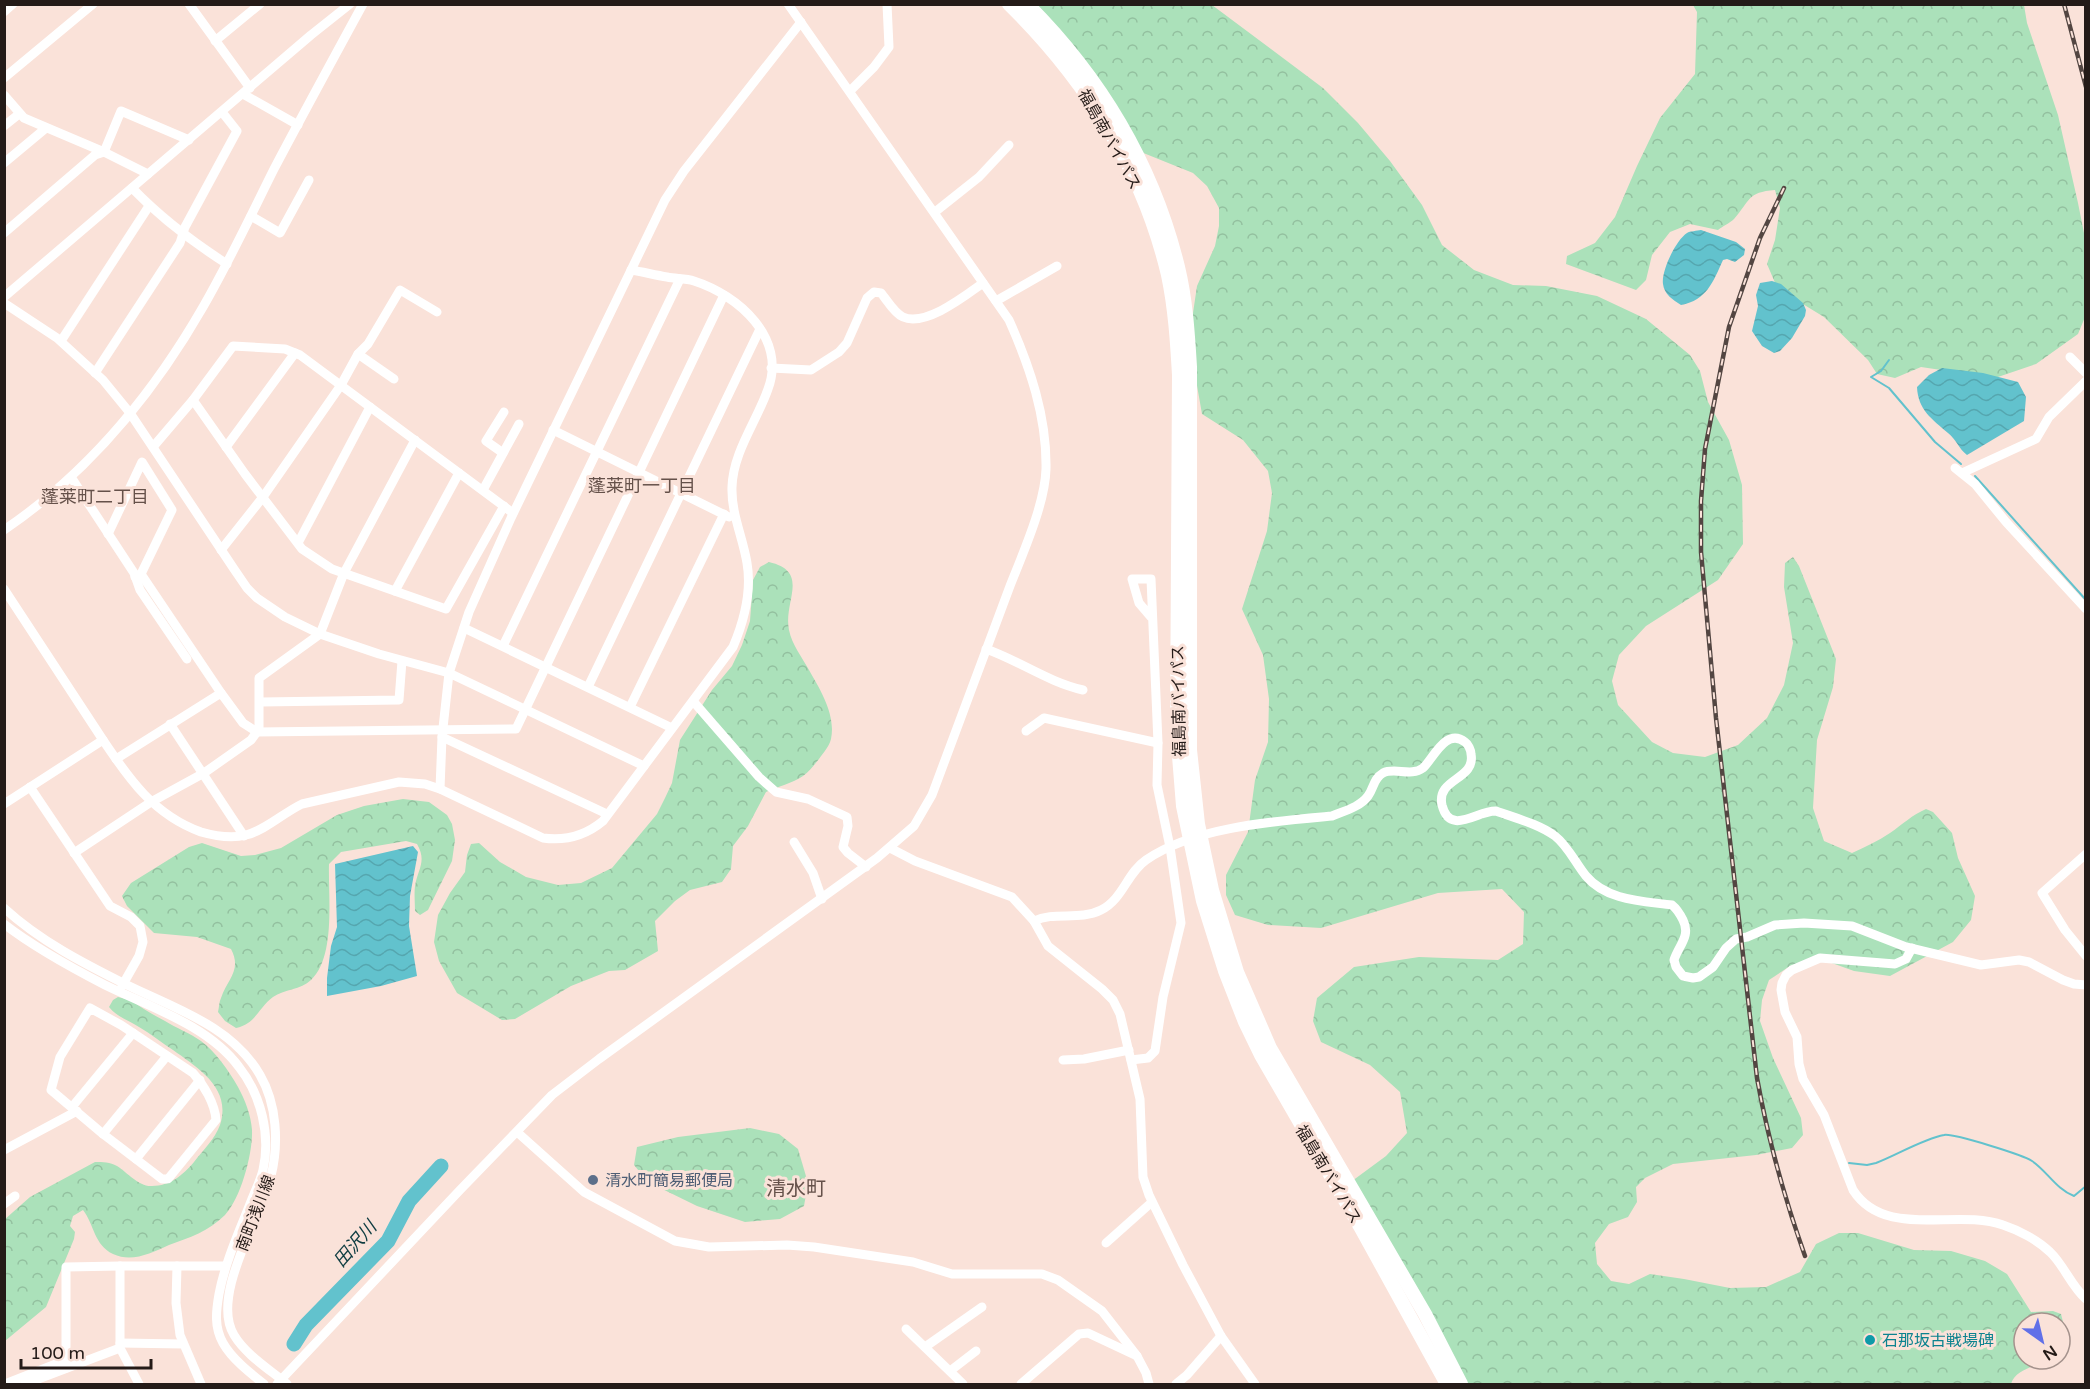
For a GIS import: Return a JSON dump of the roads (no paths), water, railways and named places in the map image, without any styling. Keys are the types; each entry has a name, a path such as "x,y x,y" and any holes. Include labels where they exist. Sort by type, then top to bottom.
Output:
{"highway":[{"name":"福島南バイパス","path":"1010,4 1064,62 1107,126 1136,181 1155,228 1168,276 1176,324 1179,375 1177,731 1180,782 1198,852 1216,946 1245,1023 1290,1108 1361,1228 1447,1384"},
{"name":"福島南バイパス","path":"1027,4 1074,55 1096,84 1127,135 1149,180 1165,221 1178,269 1186,317 1190,367 1189,724 1192,826"},
{"name":"福島南バイパス","path":"1198,852 1237,972 1270,1048 1420,1305 1461,1384"}],"street":[{"path":"4,12 13,4"},
{"path":"4,78 93,4"},
{"path":"189,4 247,91 298,125"},
{"path":"215,41 260,4"},
{"path":"4,297 350,4"},
{"path":"4,530 71,477 106,442 179,346 227,264 363,4"},
{"path":"281,1383 451,1198 552,1095 866,867 914,826 932,795 1041,500 1046,468 1039,408 1031,373 1009,320 788,4"},
{"path":"850,91 874,67 889,47 887,4"},
{"path":"440,789 448,673 484,575 513,513 661,208 684,171 801,22"},
{"path":"4,95 24,118 104,152 148,174"},
{"path":"4,233 95,156 104,152 121,111 189,140"},
{"path":"95,373 180,243 182,234 237,131 222,112"},
{"path":"4,126 19,114"},
{"path":"4,163 46,128"},
{"path":"934,212 979,177 1009,145"},
{"path":"251,216 280,233 309,180"},
{"path":"132,188 182,234 227,264"},
{"path":"61,341 149,206"},
{"path":"996,302 1057,266"},
{"path":"4,589 138,790 170,818 193,829 225,837 244,836 256,832 295,807 399,782 425,784 440,789 543,838 557,840 581,834 597,825 607,814 733,647 744,617 748,591 748,564 736,520 732,486 736,464 769,387 771,368 769,349 760,329 750,315 717,290 692,280 631,270"},
{"path":"503,646 680,279"},
{"path":"771,368 811,370 839,352 847,343 867,298 874,292 881,293 902,317 910,318 932,315 983,283"},
{"path":"221,550 263,497 341,386 358,354 368,344 400,290 437,312"},
{"path":"71,477 108,534 221,693 243,723 257,732 443,734 516,729 724,295"},
{"path":"4,303 61,341 95,373 130,413 247,588 257,598 285,617 320,634 402,661 448,673 644,766"},
{"path":"588,687 760,329"},
{"path":"153,447 193,400 233,346 285,349 295,353 341,386 513,513"},
{"path":"226,447 295,353"},
{"path":"358,354 394,379"},
{"path":"2070,357 2085,373"},
{"path":"2085,381 2049,417 2036,439 1958,470 1975,484 2006,522 2085,609"},
{"path":"193,400 298,543 314,558 344,573 446,609 504,506"},
{"path":"298,543 370,407"},
{"path":"503,453 486,441 504,412"},
{"path":"483,490 519,424"},
{"path":"553,430 736,520"},
{"path":"74,853 151,802 204,773 251,740 259,729 260,678 320,634 344,573 415,440"},
{"path":"108,534 142,462 172,510 138,576 140,590 187,659"},
{"path":"395,591 459,473"},
{"path":"630,707 724,514"},
{"path":"1064,1060 1130,1055 1148,1058 1155,1051 1163,997 1181,923 1170,847 1158,793 1158,743 1151,617"},
{"path":"464,628 672,728"},
{"path":"986,648 1004,655 1051,681 1083,690"},
{"path":"261,702 399,700 402,661"},
{"path":"116,759 221,693"},
{"path":"693,701 759,777 776,792 808,799 844,814 847,817 848,826 843,847 866,867"},
{"path":"1026,731 1044,718 1158,743"},
{"path":"171,724 244,836"},
{"path":"443,734 607,814"},
{"path":"1034,921 1058,916 1089,915 1104,909 1122,892 1141,863 1170,847 1194,838 1238,828 1332,816 1361,803 1368,796 1375,781 1385,772 1421,770 1438,748 1450,739 1458,739 1465,741 1472,757 1470,767 1460,777 1447,784 1442,794 1442,804 1446,813 1462,822 1488,810 1496,811 1546,830 1557,838 1588,879 1609,893 1633,900 1672,904 1686,927 1687,934 1674,960 1676,968 1683,976 1693,978 1707,973 1736,939 1747,937 1775,925 1804,923 1852,926 1912,948 1981,965 2019,960 2029,962 2063,980 2085,985"},
{"path":"4,804 103,740"},
{"path":"30,787 110,906 131,917 140,926 143,942 139,956 122,987"},
{"path":"794,842 813,873 822,899"},
{"path":"890,848 915,861 1007,894 1019,903 1034,921 1048,946 1102,988 1113,1000 1120,1014 1140,1099 1141,1168 1152,1202 1221,1336 1255,1384"},
{"path":"2085,854 2042,893 2065,930 2085,956"},
{"name":"南町浅川線","path":"4,908 48,944 204,1034 223,1048 240,1068 259,1105 264,1127 263,1171 225,1266 215,1312 223,1342 236,1359 264,1384"},
{"name":"南町浅川線","path":"4,924 45,952 213,1026 247,1057 260,1075 270,1098 274,1123 275,1155 271,1178 236,1263 226,1313 234,1335 281,1383"},
{"path":"1912,948 1906,959 1894,964 1820,958 1792,970 1782,983 1785,1012 1797,1037 1799,1064 1803,1079 1824,1115 1853,1190 1860,1200 1875,1211 1887,1215 1908,1219 1971,1220 2001,1224 2026,1236 2050,1252 2085,1299"},
{"path":"90,1008 134,1033 167,1056 200,1080 216,1112 216,1120 168,1179 162,1179 51,1090 60,1058 90,1008"},
{"path":"5,1150 74,1109 134,1033"},
{"path":"104,1134 167,1056"},
{"path":"136,1159 200,1080"},
{"path":"517,1132 584,1192 675,1241 709,1247 787,1245 856,1252 913,1262 952,1275 1042,1274 1058,1280 1102,1311 1137,1356 1149,1384"},
{"path":"4,1204 15,1196"},
{"path":"1106,1243 1152,1202"},
{"path":"120,1266 120,1345 139,1384"},
{"path":"177,1266 175,1280 177,1320 183,1344 201,1384"},
{"path":"66,1364 66,1267 225,1266"},
{"path":"925,1347 982,1307"},
{"path":"906,1329 963,1384"},
{"path":"1021,1384 1079,1334 1088,1333 1137,1356"},
{"path":"1176,1384 1187,1375 1221,1336"},
{"path":"5,1384 120,1345 183,1344"},
{"path":"950,1371 976,1351"},
{"path":"25,1384 66,1364"}],"water":[{"path":"1701,230 1736,242 1745,249 1744,255 1735,262 1723,260 1708,289 1697,299 1681,305 1665,291 1664,272 1674,249 1683,237 1688,232"},
{"path":"1772,281 1781,284 1803,303 1806,310 1792,338 1780,351 1774,353 1762,346 1752,331 1758,306 1756,295 1760,283"},
{"path":"1942,368 1983,373 2018,382 2026,397 2024,421 1967,455 1951,435 1927,413 1920,402 1917,387 1929,375"},
{"path":"413,846 418,852 410,896 409,926 417,976 381,986 327,996 331,946 337,927 335,864"}],"waterway":[{"path":"1889,360 1881,371 1871,377 1889,388 1935,442 1961,464"},
{"path":"1975,476 2086,600"},
{"path":"1849,1163 1867,1165 1876,1163 1927,1140 1950,1135 1988,1145 2032,1161 2062,1189 2074,1196 2086,1186"},
{"name":"田沢川","path":"294,1344 306,1325 388,1241 409,1201 441,1166"}],"railway":[{"path":"2064,4 2086,87"},
{"path":"1784,188 1760,238 1729,327 1705,449 1701,501 1701,552 1716,718 1757,1078 1777,1168 1805,1256"}],"place":[{"name":"清水町簡易郵便局","path":"593,1180"},
{"name":"石那坂古戦場碑","path":"1870,1340"}],"district":[{"name":"蓬莱町一丁目","path":"642,486"},
{"name":"蓬莱町二丁目","path":"95,497"},
{"name":"清水町","path":"796,1188"}]}
